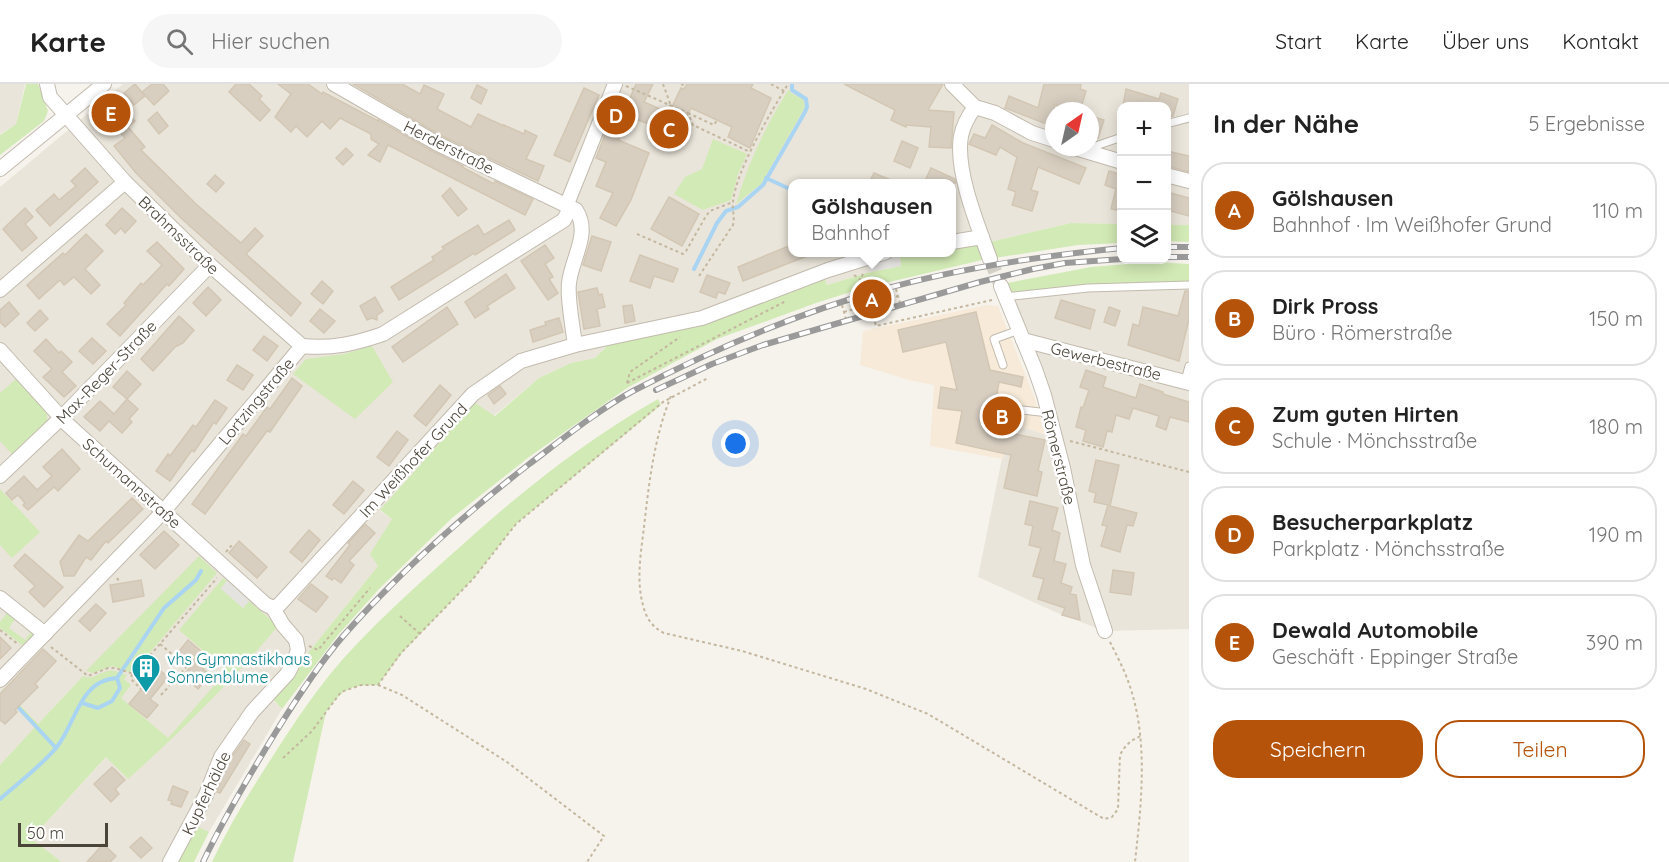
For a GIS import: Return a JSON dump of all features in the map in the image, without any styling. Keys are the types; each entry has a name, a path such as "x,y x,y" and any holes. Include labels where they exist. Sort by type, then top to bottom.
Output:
{"street":[{"name":"Brahmsstraße","path":"47,84 50,97 126,182 210,265 302,346"},
{"path":"0,169 104,84"},
{"name":"Herderstraße","path":"334,84 438,144 567,204"},
{"path":"952,84 975,106 1045,137"},
{"name":"Lortzingstraße","path":"0,680 46,638 163,512 302,346 325,348 355,344 383,334 564,220 568,212 567,204 619,85"},
{"path":"975,106 961,136 961,162 971,205 990,259"},
{"path":"1099,155 1117,161"},
{"path":"1171,177 1189,181"},
{"path":"0,290 126,182"},
{"path":"567,204 576,210 582,219 583,233 568,284 575,345"},
{"path":"956,241 982,237"},
{"name":"Im Weißhofer Grund","path":"273,608 279,605 474,394 521,361 575,345 683,323 721,312 828,270 878,257"},
{"name":"Max-Reger-Straße","path":"0,476 62,418 210,265"},
{"name":"Römerstraße","path":"1000,295 1021,335 1035,369 1055,437 1083,565 1106,631"},
{"name":"Gewerbestraße","path":"1021,335 1187,382"},
{"name":"Schumannstraße","path":"0,350 62,418 163,512 216,556 265,604 273,608"},
{"path":"0,598 46,638"},
{"path":"273,608 283,625 296,640"},
{"name":"Kupferhälde","path":"170,862 206,795 221,757 252,712 288,673 298,650 296,640"}],"lane":[{"path":"1171,123 1189,118"},
{"path":"1099,143 1117,137"},
{"path":"1000,295 1088,288 1189,285"},
{"path":"1003,364 994,339 1021,335"},
{"path":"1187,382 1189,366"},
{"path":"1022,410 1048,413"}],"path":[{"path":"663,84 670,105 667,112"},
{"path":"681,84 686,86"},
{"path":"771,84 784,91"},
{"path":"699,276 728,234 735,215 733,204 741,176 768,117 788,84"},
{"path":"619,85 714,125 717,120"},
{"path":"687,113 693,125 751,153"},
{"path":"685,142 693,125"},
{"path":"637,234 683,254 711,211 733,204"},
{"path":"896,289 900,303"},
{"path":"875,322 876,326 1000,295"},
{"path":"844,312 898,296"},
{"path":"683,323 681,336 630,372 627,383 789,299"},
{"path":"842,305 846,319"},
{"path":"378,685 402,653 473,579 516,524 671,396 708,378"},
{"path":"671,396 663,417 649,484 640,564 643,605 650,622 656,629 664,633 742,651 866,689 928,714 1104,819 1112,817 1118,809 1120,755 1123,747 1141,736"},
{"path":"1055,437 1189,472"},
{"path":"216,556 231,546 233,548"},
{"path":"46,638 88,676 108,668 134,674 214,581"},
{"path":"296,640 318,650 370,588"},
{"path":"400,616 420,634"},
{"path":"0,630 22,647"},
{"path":"1106,631 1132,692 1141,736 1141,811 1136,862"},
{"path":"160,644 188,665 161,695"},
{"path":"130,674 131,679 141,689"},
{"path":"283,758 312,731 341,692 361,685 378,685 402,695 507,762 603,836 586,862"}],"shaded area":[{"path":"0,84 25,84 16,124 0,134"},
{"path":"123,84 1189,84 1189,225 1171,225 1171,102 1117,102 1117,224 1071,223 956,247 956,179 788,179 788,257 900,257 902,266 867,273 827,285 824,277 609,344 595,358 571,363 539,378 380,511 392,519 371,554 378,566 272,699 282,709 209,832 196,827 173,862 62,862 30,840 133,728 80,679 0,765 0,187"},
{"path":"899,257 901,266 869,272 868,263"},
{"path":"1189,284 1189,629 1105,631 1062,615 978,577 1009,423 1054,437 1005,297"},
{"path":"987,305 998,306 1035,399 1045,434 1009,423 1003,459 930,446 934,385 860,365 863,331"},
{"path":"227,581 249,601 243,608 221,589"}],"green space":[{"path":"26,84 38,84 48,111 44,121 0,155 0,135 16,124"},
{"path":"789,89 791,93 803,99 805,107 761,184 736,204 758,145"},
{"path":"713,139 747,154 738,174 731,200 703,210 674,194 685,177 702,169"},
{"path":"1071,223 1117,224 1117,243 1078,245 982,260 860,289 816,303 717,339 627,388 529,457 452,518 379,589 338,635 282,709 272,698 378,566 370,554 392,519 380,510 475,403 495,416 539,378 571,363 595,358 609,344 824,277 827,285 901,266 900,257 956,257 956,247"},
{"path":"1171,225 1189,225 1189,242 1171,241"},
{"path":"1128,264 1189,264 1189,284 1015,297 1007,283 1091,267"},
{"path":"372,346 393,382 355,419 293,374 306,359 344,354"},
{"path":"16,379 47,413 47,424 13,455 0,441 0,393"},
{"path":"658,399 661,405 516,524 473,579 402,653 378,685 353,687 342,693 332,704 326,712 293,862 212,862 247,797 300,715 331,673 368,633 434,570 531,486 580,449"},
{"path":"0,489 40,532 12,558 0,545"},
{"path":"199,556 217,573 136,669 129,672 112,666 93,673 86,671"},
{"path":"223,578 227,581 221,588 243,608 249,601 278,626 206,706 128,779 106,757 31,839 62,862 0,862 0,765 35,727 1,691 4,688 38,724 83,676 92,677 112,670 127,675 124,679 131,685 121,698 168,738 227,671 179,630"},
{"path":"7,613 15,619 9,628 25,640 31,632 34,634 22,645 0,628 0,622"},
{"path":"196,826 209,832 194,862 173,862"}],"building":[{"path":"135,84 145,96 134,105 124,93"},
{"path":"152,84 163,84 169,91 154,105 142,92"},
{"path":"236,84 249,84 262,96 259,99 270,110 260,121 229,92"},
{"path":"278,84 308,84 322,94 323,92 378,120 494,184 495,181 533,199 525,215 388,145 380,162 368,155 379,144 371,139 371,134 340,118 330,129 322,121 307,137 296,126 291,132 275,117 291,94"},
{"path":"353,84 402,84 420,94 424,85 444,94 437,109 471,127 478,114 524,134 525,130 537,136 526,159 544,166 538,181 442,136"},
{"path":"636,84 653,84 644,102 669,113 681,88 684,89 687,84 753,84 751,88 771,98 750,148 728,137 732,127 691,108 671,149 650,140 656,127 623,114"},
{"path":"844,84 943,84 928,110 954,112 951,148 929,147 931,127 906,125 906,127 891,120 895,110"},
{"path":"1044,84 1081,84 1080,89 1086,91 1083,102 1045,102 1045,124 1005,108 1009,96 1038,108"},
{"path":"477,85 487,90 481,104 471,98"},
{"path":"584,88 599,95 570,162 554,155"},
{"path":"1126,89 1159,99 1161,93 1178,99 1171,117 1171,102 1124,102"},
{"path":"124,109 135,121 128,127 145,147 141,150 196,204 241,243 255,228 263,236 246,254 301,303 291,316 182,219 136,173 114,146 125,138 110,121"},
{"path":"157,112 168,126 159,134 148,120"},
{"path":"1099,119 1104,120 1099,135"},
{"path":"992,125 1023,143 1045,152 1045,156 1056,156 1086,168 1079,184 1038,167 1031,190 1038,192 1032,211 1012,205 1016,192 1008,189 1017,157 1000,147 996,155 969,144 974,134 985,138"},
{"path":"606,132 620,137 618,140 649,153 631,200 616,226 600,218 613,193 596,186 606,162 596,158"},
{"path":"902,141 918,148 910,168 894,161"},
{"path":"346,148 353,155 343,165 336,158"},
{"path":"1171,152 1189,156 1189,172 1171,167"},
{"path":"85,168 98,182 50,226 36,210 54,194 59,200 76,186 71,181"},
{"path":"931,168 955,179 926,179"},
{"path":"1109,171 1117,173 1117,210 1111,209 1116,189 1105,185"},
{"path":"874,173 888,179 871,179"},
{"path":"215,175 224,183 216,192 207,184"},
{"path":"450,188 467,209 458,216 442,196"},
{"path":"1171,193 1189,198 1189,216 1171,211"},
{"path":"669,197 699,214 682,246 651,229"},
{"path":"25,208 33,217 25,224 37,238 22,251 3,229"},
{"path":"122,208 136,221 125,233 121,228 115,234 106,225"},
{"path":"509,220 515,230 399,300 391,287 434,260 432,257 444,249 442,247 478,225 484,235"},
{"path":"86,234 103,251 85,269 100,285 91,294 74,277 64,285 60,280 39,299 27,285 63,253 65,255"},
{"path":"592,236 611,242 601,271 583,265"},
{"path":"157,242 184,269 169,286 167,284 120,336 107,324 126,305 124,303 141,283 143,285 162,265 147,251"},
{"path":"545,245 554,258 545,264 553,277 549,279 558,293 548,300 521,261"},
{"path":"788,246 788,257 805,257 743,281 738,267"},
{"path":"640,255 678,269 673,282 654,276 650,288 630,281"},
{"path":"506,274 515,288 487,306 489,309 475,318 465,302"},
{"path":"707,275 730,283 725,294 718,292 716,298 700,292"},
{"path":"322,281 333,291 323,304 311,294"},
{"path":"208,287 221,300 206,316 193,303"},
{"path":"597,288 599,295 602,294 605,307 597,309 600,326 584,329 578,292"},
{"path":"1185,291 1189,291 1189,319 1179,361 1128,345 1133,324 1139,326 1143,307 1178,316"},
{"path":"375,297 383,311 377,315 377,320 372,318 367,320 360,306"},
{"path":"1061,300 1095,310 1090,329 1055,318"},
{"path":"9,302 19,314 5,327 0,322 0,310"},
{"path":"632,305 635,321 625,323 623,306"},
{"path":"447,307 458,324 403,362 392,347"},
{"path":"1109,307 1120,311 1115,326 1104,322"},
{"path":"320,309 335,321 324,333 310,321"},
{"path":"40,310 48,319 35,331 27,323"},
{"path":"976,312 990,370 1023,377 1021,387 999,382 995,407 1009,410 1005,432 1045,440 1038,471 1042,472 1037,496 1004,488 1011,455 956,443 962,411 938,408 941,387 957,390 946,342 903,352 898,330"},
{"path":"179,316 194,330 153,371 141,359"},
{"path":"559,318 563,332 533,342 530,330"},
{"path":"264,336 278,346 267,361 253,350"},
{"path":"92,338 106,351 93,364 79,351"},
{"path":"46,339 59,353 61,351 72,362 62,372 76,386 64,397 43,377 52,369 34,351"},
{"path":"237,365 253,375 243,390 227,380"},
{"path":"1086,370 1106,377 1103,387 1136,398 1140,384 1189,402 1189,422 1170,417 1166,430 1156,426 1159,416 1133,408 1129,419 1116,415 1112,432 1107,431 1103,447 1083,441 1086,430 1076,427 1081,407 1083,408 1089,390 1080,387"},
{"path":"127,371 141,384 127,399 113,387"},
{"path":"292,378 302,386 270,432 267,431 205,514 192,504 243,434 246,436 267,407 270,409"},
{"path":"440,385 451,395 426,426 414,416"},
{"path":"500,386 506,394 494,404 488,395"},
{"path":"127,399 138,409 129,419 132,422 122,433 109,421 100,431 84,417 100,401 114,414"},
{"path":"215,400 227,408 170,481 156,471 193,425 196,427"},
{"path":"397,431 408,440 389,466 377,457"},
{"path":"62,449 80,469 58,491 54,487 28,510 18,495 12,500 6,493 24,476 37,490 52,476 43,467"},
{"path":"1096,460 1119,465 1110,506 1137,513 1133,526 1127,525 1120,552 1101,546 1107,526 1102,525 1108,505 1094,502 1096,493 1089,491"},
{"path":"353,481 364,490 344,514 333,505"},
{"path":"132,498 143,509 108,543 106,541 91,560 86,557 74,576 64,576 60,562 79,535 88,541"},
{"path":"1030,501 1058,508 1052,530 1060,533 1054,561 1066,564 1061,583 1072,587 1070,594 1076,595 1080,620 1062,615 1065,608 1038,599 1044,579 1033,576 1041,548 1029,545 1033,526 1025,524"},
{"path":"365,524 375,533 349,561 354,565 341,583 326,576 350,545 348,543"},
{"path":"309,530 320,540 302,562 290,552"},
{"path":"164,531 179,545 155,569 140,555"},
{"path":"239,541 267,567 257,578 229,553"},
{"path":"25,554 63,587 44,607 29,592 35,586 14,566"},
{"path":"1113,570 1134,573 1131,595 1110,592"},
{"path":"141,580 144,596 113,602 110,585"},
{"path":"311,584 328,597 316,612 298,599"},
{"path":"96,604 106,613 90,631 79,621"},
{"path":"0,637 11,648 0,659"},
{"path":"188,640 208,657 200,666 210,675 198,689 183,676 191,666 177,654"},
{"path":"43,649 56,661 35,684 38,687 15,710 17,712 5,724 0,720 0,694"},
{"name":"vhs Gymnastikhaus Sonnenblume","path":"155,666 168,677 150,699 158,705 147,718 129,704 143,687 139,684"},
{"path":"244,740 250,744 220,793 217,792 229,761"},
{"path":"112,767 125,780 115,789 119,794 111,802 94,784"},
{"path":"173,786 188,792 181,807 171,804 172,801 168,800"},
{"path":"141,837 152,848 141,858 130,847"},
{"path":"103,844 116,856 110,862 87,862"}],"waterway":[{"path":"694,269 717,223 726,211 738,207 763,185 805,112 806,99 792,90 792,84"},
{"path":"766,178 788,188"},
{"path":"0,799 37,768 56,748 86,695 94,686 117,678 164,608 196,580 201,571"},
{"path":"82,703 98,708 112,701 120,688 117,678"},
{"path":"16,705 56,748"}],"tunnel":[{"path":"990,259 1001,286"}],"railway":[{"path":"1171,247 1189,247"},
{"path":"203,862 228,813 274,735 316,671 344,635 386,590 480,504 606,407 633,391 724,347 817,310 881,290 970,269 1117,249"},
{"path":"1171,257 1189,257"},
{"path":"656,390 712,364 763,345 980,282 1065,263 1117,259"}],"place":[{"name":"Dewald Automobile","path":"111,113"},
{"name":"Besucherparkplatz","path":"616,115"},
{"name":"Zum guten Hirten","path":"669,129"},
{"name":"Gölshausen","path":"872,299"},
{"name":"Dirk Pross","path":"1002,416"},
{"name":"vhs Gymnastikhaus Sonnenblume","path":"146,694"}]}
